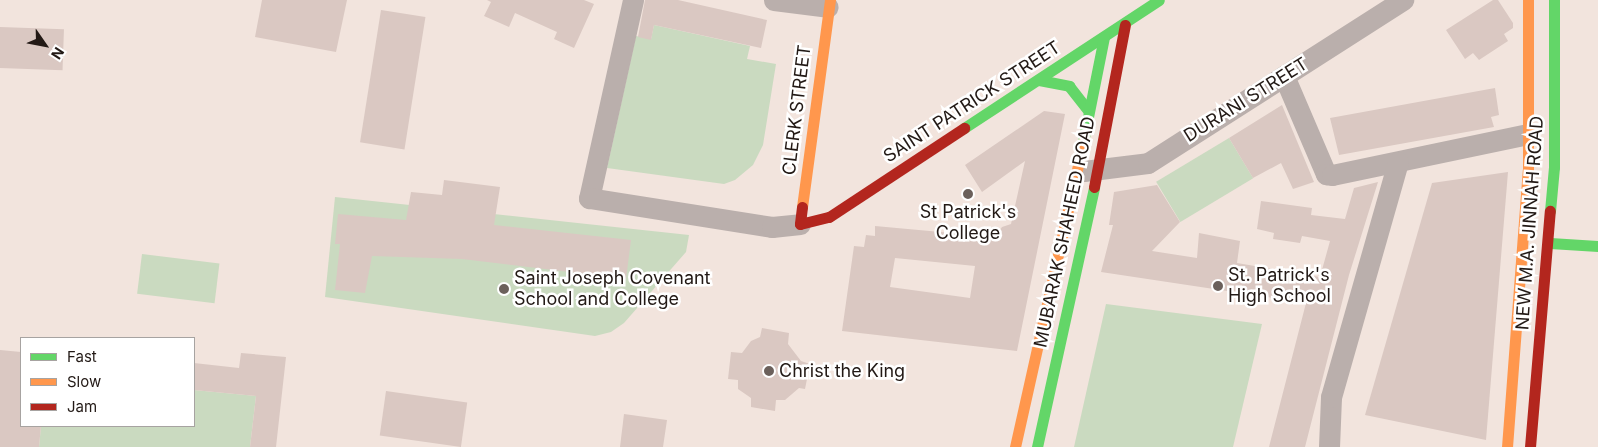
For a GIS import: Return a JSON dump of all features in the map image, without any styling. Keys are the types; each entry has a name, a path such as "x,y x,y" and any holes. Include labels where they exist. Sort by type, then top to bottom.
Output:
{"street":[{"path":"633,0 589,198 772,227 800,224"},
{"path":"774,0 829,3"},
{"path":"1125,25 1133,0"},
{"name":"SAINT PATRICK STREET","path":"800,224 828,217 1125,25 1159,0"},
{"name":"DURANI STREET","path":"1088,171 1148,163 1404,0"},
{"name":"NEW M.A. JINNAH ROAD","path":"1507,447 1529,141 1528,0"},
{"name":"NEW M.A. JINNAH ROAD","path":"1530,447 1550,242 1555,99 1554,0"},
{"name":"CLERK STREET","path":"800,224 829,3"},
{"name":"MUBARAK SHAHEED ROAD","path":"1015,447 1125,25"},
{"name":"MUBARAK SHAHEED ROAD","path":"1037,447 1088,171 1088,110 1104,37"},
{"path":"1284,76 1326,174 1340,175 1398,162 1543,138 1554,145"},
{"path":"1039,80 1069,86 1088,110"},
{"path":"1530,103 1536,109 1544,110 1551,106 1555,99"},
{"path":"1329,447 1331,397 1398,162"},
{"path":"1550,242 1598,246"}],"green space":[{"path":"654,25 750,46 747,59 776,64 763,145 753,165 735,180 724,184 607,168 636,36 651,39"},
{"path":"1229,138 1253,178 1180,222 1156,182"},
{"path":"335,197 689,235 686,252 624,323 611,332 595,336 325,297"},
{"path":"142,254 219,264 215,303 137,294"},
{"path":"1106,304 1262,324 1233,447 1074,447"},
{"path":"195,390 256,396 250,447 39,447 41,427 195,427"}],"building":[{"path":"262,0 347,0 336,52 255,37"},
{"path":"487,0 584,0 594,4 574,48 554,39 557,32 515,13 509,27 484,16 491,2"},
{"path":"645,0 678,0 767,20 761,48 654,25 651,40 638,37"},
{"path":"1493,0 1498,0 1513,23 1513,28 1504,34 1508,41 1479,60 1473,53 1465,59 1446,30"},
{"path":"381,10 425,17 404,149 360,142"},
{"path":"0,27 64,29 63,70 0,68"},
{"path":"1495,88 1499,115 1491,117 1494,127 1339,155 1330,118"},
{"path":"1282,105 1314,182 1293,189 1281,163 1253,178 1229,138"},
{"path":"1044,111 1065,114 1017,351 842,331 854,246 864,247 866,235 875,236 875,226 995,237 1002,227 1011,224 1025,161 982,192 965,165","holes":["895,258 975,266 970,298 890,287"]},
{"path":"1508,172 1486,440 1365,415 1432,183"},
{"path":"444,180 500,187 494,225 631,240 626,279 462,259 372,256 365,293 335,290 340,244 335,244 338,214 406,220 411,192 442,195"},
{"path":"1378,182 1349,275 1305,447 1269,447 1306,303 1101,272 1113,225 1109,225 1114,192 1157,185 1180,222 1152,251 1197,258 1199,233 1240,241 1237,263 1320,277 1330,241 1302,236 1300,243 1273,239 1274,233 1257,229 1261,201 1312,208 1311,215 1345,219 1354,188"},
{"name":"Christ the King","path":"762,328 789,333 788,344 801,361 810,364 805,389 799,388 785,400 776,400 775,411 751,407 751,398 738,389 738,380 728,379 731,352 742,353 751,341 760,337"},
{"path":"0,350 20,352 20,427 41,427 39,447 0,447"},
{"path":"241,353 286,357 276,447 250,447 256,396 195,390 195,363 239,368"},
{"path":"386,391 467,402 461,447 380,436"},
{"path":"624,414 667,420 663,447 620,447"}],"traffic: fast":[{"path":"964,128 1159,0"},
{"path":"1550,211 1554,167 1554,0"},
{"path":"1083,142 1104,37"},
{"path":"1039,80 1069,86 1088,110"},
{"path":"1037,447 1094,187"},
{"path":"1550,243 1598,246"}],"traffic: slow":[{"path":"802,207 830,0"},
{"path":"1507,447 1528,170 1528,0"},
{"path":"1015,447 1083,142"}],"traffic: jam":[{"path":"1094,187 1125,25"},
{"path":"802,207 800,224 829,217 964,128"},
{"path":"1530,447 1550,211"}],"place":[{"name":"St Patrick's College","path":"968,194"},
{"name":"St. Patrick's High School","path":"1218,286"},
{"name":"Saint Joseph Covenant School and College","path":"504,289"},
{"name":"Christ the King","path":"769,371"}]}
